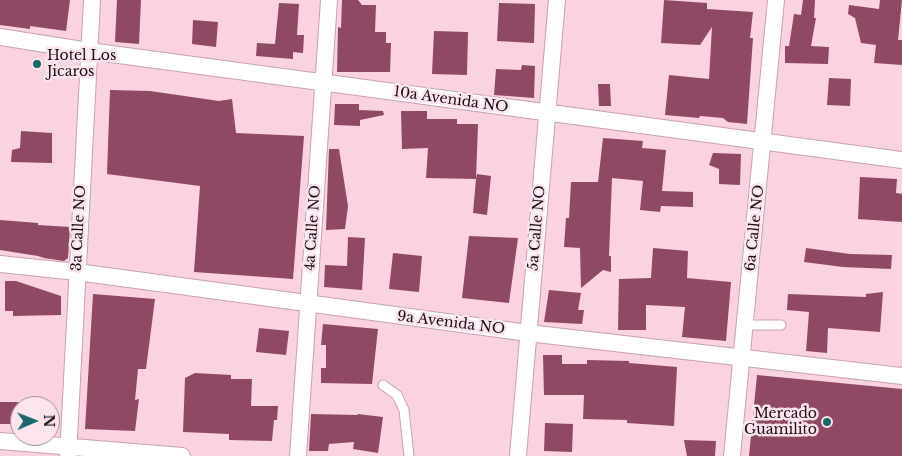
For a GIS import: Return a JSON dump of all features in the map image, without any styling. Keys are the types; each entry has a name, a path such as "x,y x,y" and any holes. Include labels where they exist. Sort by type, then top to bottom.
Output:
{"street":[{"name":"3a Calle NO","path":"68,451 92,0"},
{"name":"4a Calle NO","path":"298,456 329,0"},
{"name":"5a Calle NO","path":"518,456 557,0"},
{"name":"6a Calle NO","path":"732,456 776,0"},
{"name":"10a Avenida NO","path":"0,37 88,51 902,160"},
{"name":"9a Avenida NO","path":"0,264 77,272 528,333 902,376"},
{"path":"0,440 68,451 182,456"}],"lane":[{"path":"745,325 781,325"},
{"path":"383,384 398,395 404,410 409,456"}],"building":[{"path":"0,0 70,0 66,31 30,26 30,29 0,25"},
{"path":"117,0 141,0 139,44 115,42"},
{"path":"342,0 358,0 362,5 376,5 375,32 386,32 386,43 391,43 390,72 337,72 338,27 341,28"},
{"path":"664,0 707,3 707,9 753,12 750,38 753,38 747,124 728,122 723,118 665,115 669,75 709,79 712,27 700,45 661,43"},
{"path":"803,0 815,0 814,18 816,18 811,46 829,47 828,64 785,63 785,46 789,46 794,14 801,15"},
{"path":"880,0 902,0 898,40 902,40 902,65 874,63 876,45 861,43 855,18 848,14 849,5 879,9"},
{"path":"279,3 299,4 297,35 304,35 303,53 293,52 293,59 256,56 257,43 275,44"},
{"path":"499,3 535,4 534,43 497,41"},
{"path":"193,20 218,22 216,47 192,44"},
{"path":"434,31 468,32 467,75 432,74"},
{"path":"522,65 535,66 534,98 494,95 496,69 521,70"},
{"path":"829,78 851,79 850,106 827,105"},
{"path":"598,84 610,84 611,106 599,106"},
{"path":"110,90 150,91 219,101 232,99 236,133 304,136 293,279 194,272 200,186 107,174"},
{"path":"335,104 359,104 359,110 383,111 384,115 360,120 360,126 334,125"},
{"path":"401,111 427,111 427,119 457,119 457,124 478,124 476,179 426,178 428,148 402,149"},
{"path":"21,131 52,133 52,163 11,162 12,150 20,148"},
{"path":"603,138 643,141 642,148 666,150 662,191 693,192 693,207 661,206 660,212 640,210 643,181 612,178 609,256 611,256 611,272 603,270 581,288 580,248 564,247 566,218 569,218 571,182 598,182"},
{"path":"329,149 339,149 348,206 345,229 326,230"},
{"path":"713,153 741,154 740,185 719,184 719,169 709,165"},
{"path":"477,174 491,176 487,215 473,213"},
{"path":"860,177 897,179 896,193 902,194 902,222 858,219"},
{"path":"0,220 70,227 68,258 64,261 0,250"},
{"path":"469,236 518,238 509,303 462,298"},
{"path":"348,237 365,238 362,290 324,287 325,265 347,266"},
{"path":"653,248 688,251 687,278 731,282 726,341 682,337 685,307 646,305 646,330 618,330 619,279 651,278"},
{"path":"806,248 850,254 892,255 891,269 843,267 804,262"},
{"path":"393,253 422,256 419,292 389,289"},
{"path":"5,281 16,281 61,296 61,315 13,316 13,311 5,311"},
{"path":"549,290 581,293 578,310 584,310 582,324 544,322"},
{"path":"883,292 880,332 828,328 827,353 806,351 809,312 787,310 788,294 866,297 866,294"},
{"path":"93,294 155,299 146,369 138,369 135,400 139,399 135,431 85,429"},
{"path":"323,324 378,329 372,384 321,383 321,368 326,368 326,345 321,345"},
{"path":"259,328 289,331 286,355 256,352"},
{"path":"543,355 562,355 562,364 587,364 587,360 629,361 629,363 677,367 674,426 627,423 627,420 583,419 584,395 544,395"},
{"path":"195,373 231,375 231,379 252,379 251,406 278,406 277,420 274,420 272,441 229,440 229,434 183,432 185,378"},
{"name":"Mercado Guamilito","path":"757,375 902,389 902,456 749,456"},
{"path":"0,402 10,402 10,424 0,424"},
{"path":"311,414 358,414 383,417 378,453 353,449 354,442 329,444 328,451 309,451"},
{"path":"545,423 573,424 572,452 544,451"},
{"path":"684,440 716,441 715,456 687,456"}],"place":[{"name":"Hotel Los Jicaros","path":"37,64"},
{"name":"Mercado Guamilito","path":"827,422"}]}
